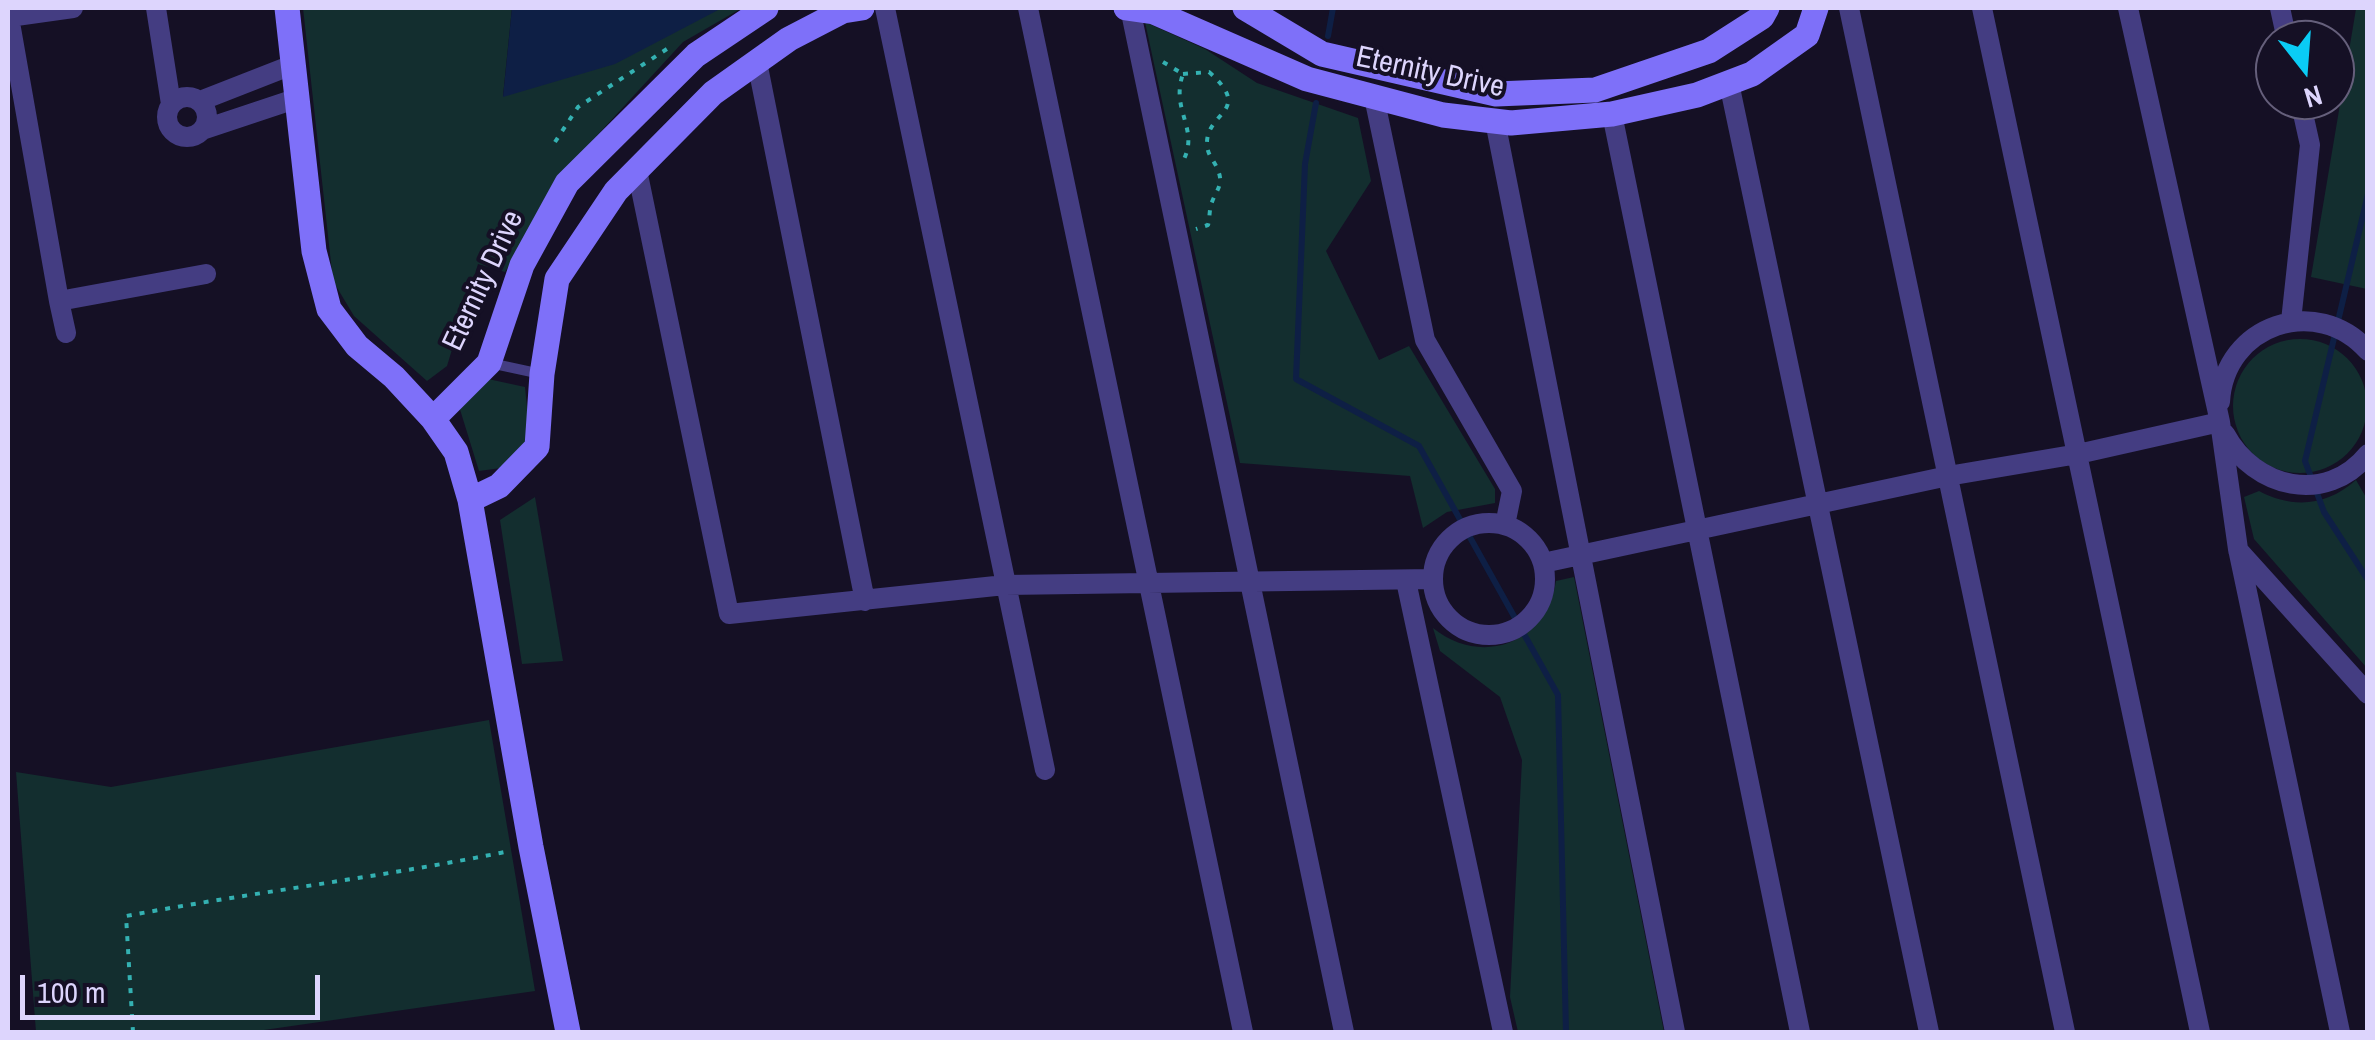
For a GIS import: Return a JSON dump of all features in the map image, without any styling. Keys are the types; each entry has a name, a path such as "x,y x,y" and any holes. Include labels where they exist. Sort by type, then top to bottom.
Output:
{"street":[{"path":"66,333 17,127 9,18 73,8"},
{"path":"156,8 170,104 166,117 172,130 190,137 295,99"},
{"path":"287,8 314,251 329,309 357,346 434,419 456,452 470,500 568,1032"},
{"name":"Eternity Drive","path":"434,419 488,363 522,265 567,183 696,55 766,8"},
{"path":"470,500 498,486 537,446 542,374 557,279 616,191 713,93 816,25 842,11 862,8"},
{"path":"885,8 1045,770"},
{"path":"1028,8 1243,1032"},
{"path":"1128,8 1344,1032"},
{"name":"Eternity Drive","path":"1128,8 1154,12 1307,80 1443,114 1511,123 1612,114 1697,95 1729,83 1752,74 1808,35 1816,8"},
{"name":"Eternity Drive","path":"1244,8 1322,54 1496,94 1594,90 1709,51 1762,17 1767,8"},
{"path":"1849,8 2065,1032"},
{"path":"1982,8 2200,1032"},
{"path":"2128,8 2220,422 2238,550 2340,1032"},
{"path":"757,62 865,601"},
{"path":"170,104 182,97 200,101 292,65"},
{"path":"1729,83 1929,1032"},
{"path":"1374,96 1425,340 1512,491 1505,525"},
{"path":"200,101 207,112 202,130"},
{"path":"1612,114 1800,1032"},
{"path":"2291,321 2310,145 2304,120"},
{"path":"1495,122 1676,1032"},
{"path":"636,170 728,614 1006,586 1432,579"},
{"path":"59,301 206,274"},
{"path":"2367,456 2349,471 2319,484 2303,486 2272,480 2234,451 2220,422 2220,390 2231,360 2254,336 2291,321 2316,321 2341,330 2368,352"},
{"path":"1543,563 2220,422"},
{"path":"1505,525 1525,535 1543,563 1546,582 1538,607 1520,626 1496,635 1469,632 1448,618 1434,596 1432,579 1437,557 1450,538 1470,526 1505,525"},
{"path":"2238,550 2368,694"},
{"path":"1406,580 1503,1032"}],"lane":[{"path":"488,363 542,374"}],"path":[{"path":"555,142 578,108 685,38"},
{"path":"1139,55 1184,74 1209,72 1226,87 1224,114 1207,140 1220,182 1210,220 1200,230 1191,226"},
{"path":"1182,166 1191,142 1178,99 1184,74"},
{"path":"132,1032 126,916 531,847"}],"green space":[{"path":"303,8 512,8 503,96 722,8 742,8 683,42 569,166 505,272 478,264 447,366 427,381 354,316 333,281"},
{"path":"2368,8 2368,289 2311,277 2337,120 2355,120 2356,9"},
{"path":"1145,22 1205,49 1257,83 1358,118 1371,181 1326,251 1379,360 1409,346 1495,489 1495,503 1447,512 1423,528 1410,476 1240,463"},
{"path":"2300,339 2326,344 2348,358 2362,380 2367,406 2362,432 2348,454 2326,468 2300,473 2274,468 2252,454 2238,432 2233,406 2238,380 2252,358 2274,344"},
{"path":"488,379 525,387 530,438 501,468 479,471 458,403"},
{"path":"2356,480 2367,499 2367,668 2254,539 2244,497 2259,491 2284,501 2309,502 2333,495"},
{"path":"535,497 563,661 522,664 500,520"},
{"path":"1574,577 1664,1032 1518,1032 1510,997 1522,760 1500,697 1440,651 1433,628 1471,646 1509,643 1539,620 1550,603 1556,581"},
{"path":"489,720 535,991 250,1032 36,1032 16,772 111,787"}],"water":[{"path":"512,8 722,8 615,64 503,97"}],"waterway":[{"path":"1328,36 1333,8"},
{"path":"1316,103 1305,164 1296,379 1419,446 1558,695 1566,1032"},
{"path":"2368,194 2305,461 2324,512 2368,580"}]}
